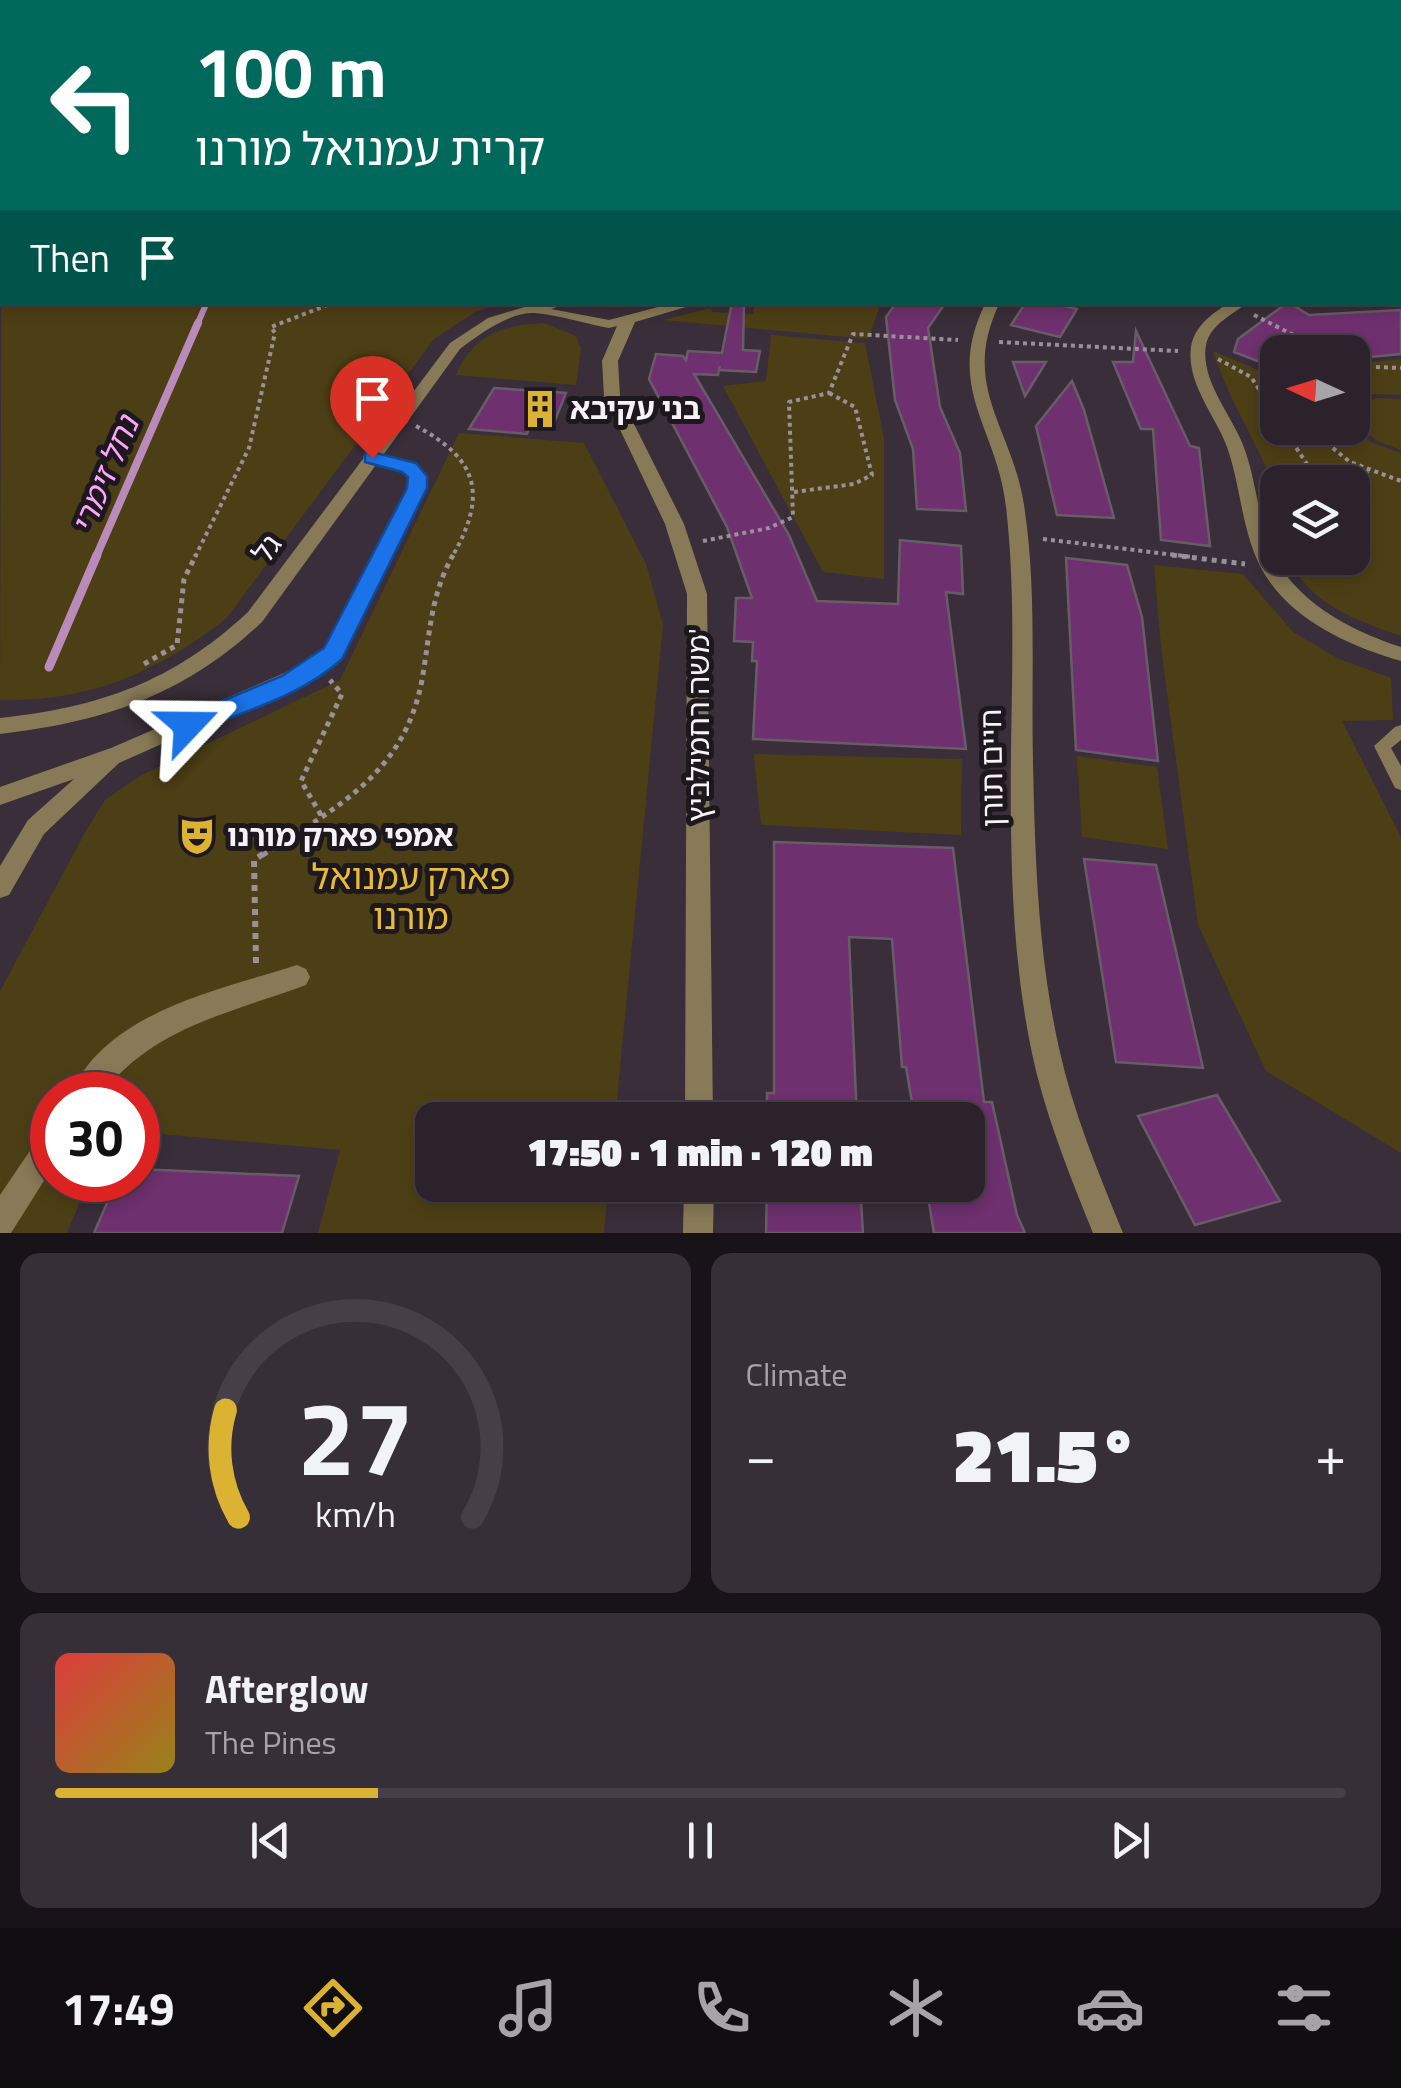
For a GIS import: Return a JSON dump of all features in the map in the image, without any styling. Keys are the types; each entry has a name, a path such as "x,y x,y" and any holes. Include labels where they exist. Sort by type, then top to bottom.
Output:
{"street":[{"name":"גל","path":"0,726 71,717 145,694 186,675 228,646 255,617 455,346 479,326 516,310 546,305"},
{"name":"משה רחמילביץ'","path":"579,305 578,313 592,322 611,350 609,384 616,407 684,545 697,594 699,1102"},
{"path":"516,310 592,322 679,305"},
{"path":"975,341 992,305"},
{"path":"1237,305 1208,326 1198,352 1204,384 1243,468 1260,548"},
{"path":"611,350 635,313"},
{"name":"חיים תורן","path":"975,341 974,374 1008,471 1018,536 1024,877 1034,978 1054,1079 1108,1233"},
{"path":"0,796 120,754 319,666 333,653 417,488 418,476 409,468 372,458"},
{"path":"1275,575 1320,617 1401,654"},
{"path":"0,888 36,827 120,754"},
{"path":"99,1072 149,1030 297,978"},
{"path":"0,1222 30,1176"},
{"path":"698,1233 699,1202"}],"lane":[{"path":"1382,746 1401,731"},
{"path":"1382,746 1401,746"},
{"path":"1382,746 1401,784"}],"path":[{"path":"143,665 177,645 184,579 249,448 275,333 271,327 328,305"},
{"path":"1240,305 1295,335"},
{"path":"829,393 853,334 1198,352 1251,377 1260,391"},
{"path":"1370,367 1401,368"},
{"path":"684,545 769,528 793,518 789,402 829,393 855,407 874,468 872,475 854,484 794,492"},
{"path":"257,991 254,860 368,784 396,746 424,671 427,629 438,585 468,526 474,499 466,464 453,446 402,417"},
{"path":"1325,445 1361,465"},
{"path":"1370,470 1401,481"},
{"path":"1018,536 1260,562"},
{"path":"319,666 342,694 301,781 321,815"}],"green space":[{"path":"1,305 494,305 475,312 434,339 226,619 173,655 120,680 63,696 0,700"},
{"path":"755,305 880,305 868,339 663,320 710,308 713,312 753,314"},
{"path":"544,323 576,336 581,348 576,385 456,375 471,350 491,334"},
{"path":"771,335 865,343 884,439 884,579 823,572 723,386 766,381"},
{"path":"1213,351 1260,371 1260,445 1370,445 1370,441 1401,453 1401,636 1336,608 1321,599 1298,575 1370,575 1370,465 1265,465"},
{"path":"1401,359 1401,395 1370,396 1370,362"},
{"path":"1401,399 1401,450 1370,435 1370,400"},
{"name":"פארק עמנואל מורנו","path":"459,433 584,443 646,564 663,625 617,1102 415,1102 415,1202 607,1202 604,1233 318,1233 340,1150 160,1134 160,1072 30,1072 30,1202 80,1202 67,1233 0,1233 0,991 88,827 105,800 140,776 340,680"},
{"path":"1154,565 1243,574 1293,632 1339,659 1391,678 1393,720 1342,721 1401,837 1401,1153 1266,1071 1198,925"},
{"path":"754,754 962,759 961,835 761,825"},
{"path":"1077,756 1157,767 1168,849 1082,837"}],"building":[{"path":"731,305 744,305 743,350 760,351 756,372 719,370 718,375 694,374 789,535 817,601 898,604 900,540 961,546 963,594 946,592 966,749 753,739 757,661 752,661 753,642 734,641 736,598 752,598 727,527 649,379 656,354 683,356 686,360 688,351 722,353"},
{"path":"895,305 944,305 928,328 940,407 960,453 966,511 917,509 913,449 895,400 886,317"},
{"path":"1024,305 1077,309 1060,337 1011,325"},
{"path":"1284,305 1293,305 1309,315 1401,310 1401,354 1370,357 1370,335 1260,335 1260,362 1234,352 1238,339"},
{"path":"1136,331 1190,446 1199,448 1210,546 1161,540 1153,429 1141,429 1113,362 1133,362"},
{"path":"1013,362 1046,362 1025,396"},
{"path":"1072,381 1114,518 1057,515 1036,426"},
{"name":"בני עקיבא","path":"494,388 566,393 552,428 530,426 527,434 469,429"},
{"path":"1066,558 1127,565 1142,617 1158,761 1076,750"},
{"path":"774,842 953,848 984,1102 912,1102 906,1067 902,1067 892,939 849,937 856,1102 767,1102 767,1093 774,1093"},
{"path":"1084,859 1156,865 1203,1068 1116,1062"},
{"path":"1217,1095 1280,1201 1195,1225 1138,1116"},
{"path":"985,1102 992,1102 1017,1215 1025,1233 934,1233 929,1202 985,1202"},
{"path":"160,1170 299,1176 282,1233 94,1233 107,1202 160,1202"},
{"path":"767,1202 861,1202 863,1233 766,1233"}],"waterway":[{"name":"נחל זימרי","path":"197,325 206,305"},
{"name":"נחל זימרי","path":"96,557 198,323"},
{"name":"נחל זימרי","path":"49,667 97,555"}],"place":[{"name":"בני עקיבא","path":"540,409"},
{"name":"אמפי פארק מורנו","path":"197,836"}],"route":[{"path":"188,725 290,682 333,653 417,488 418,476 409,468 372,458"}]}
